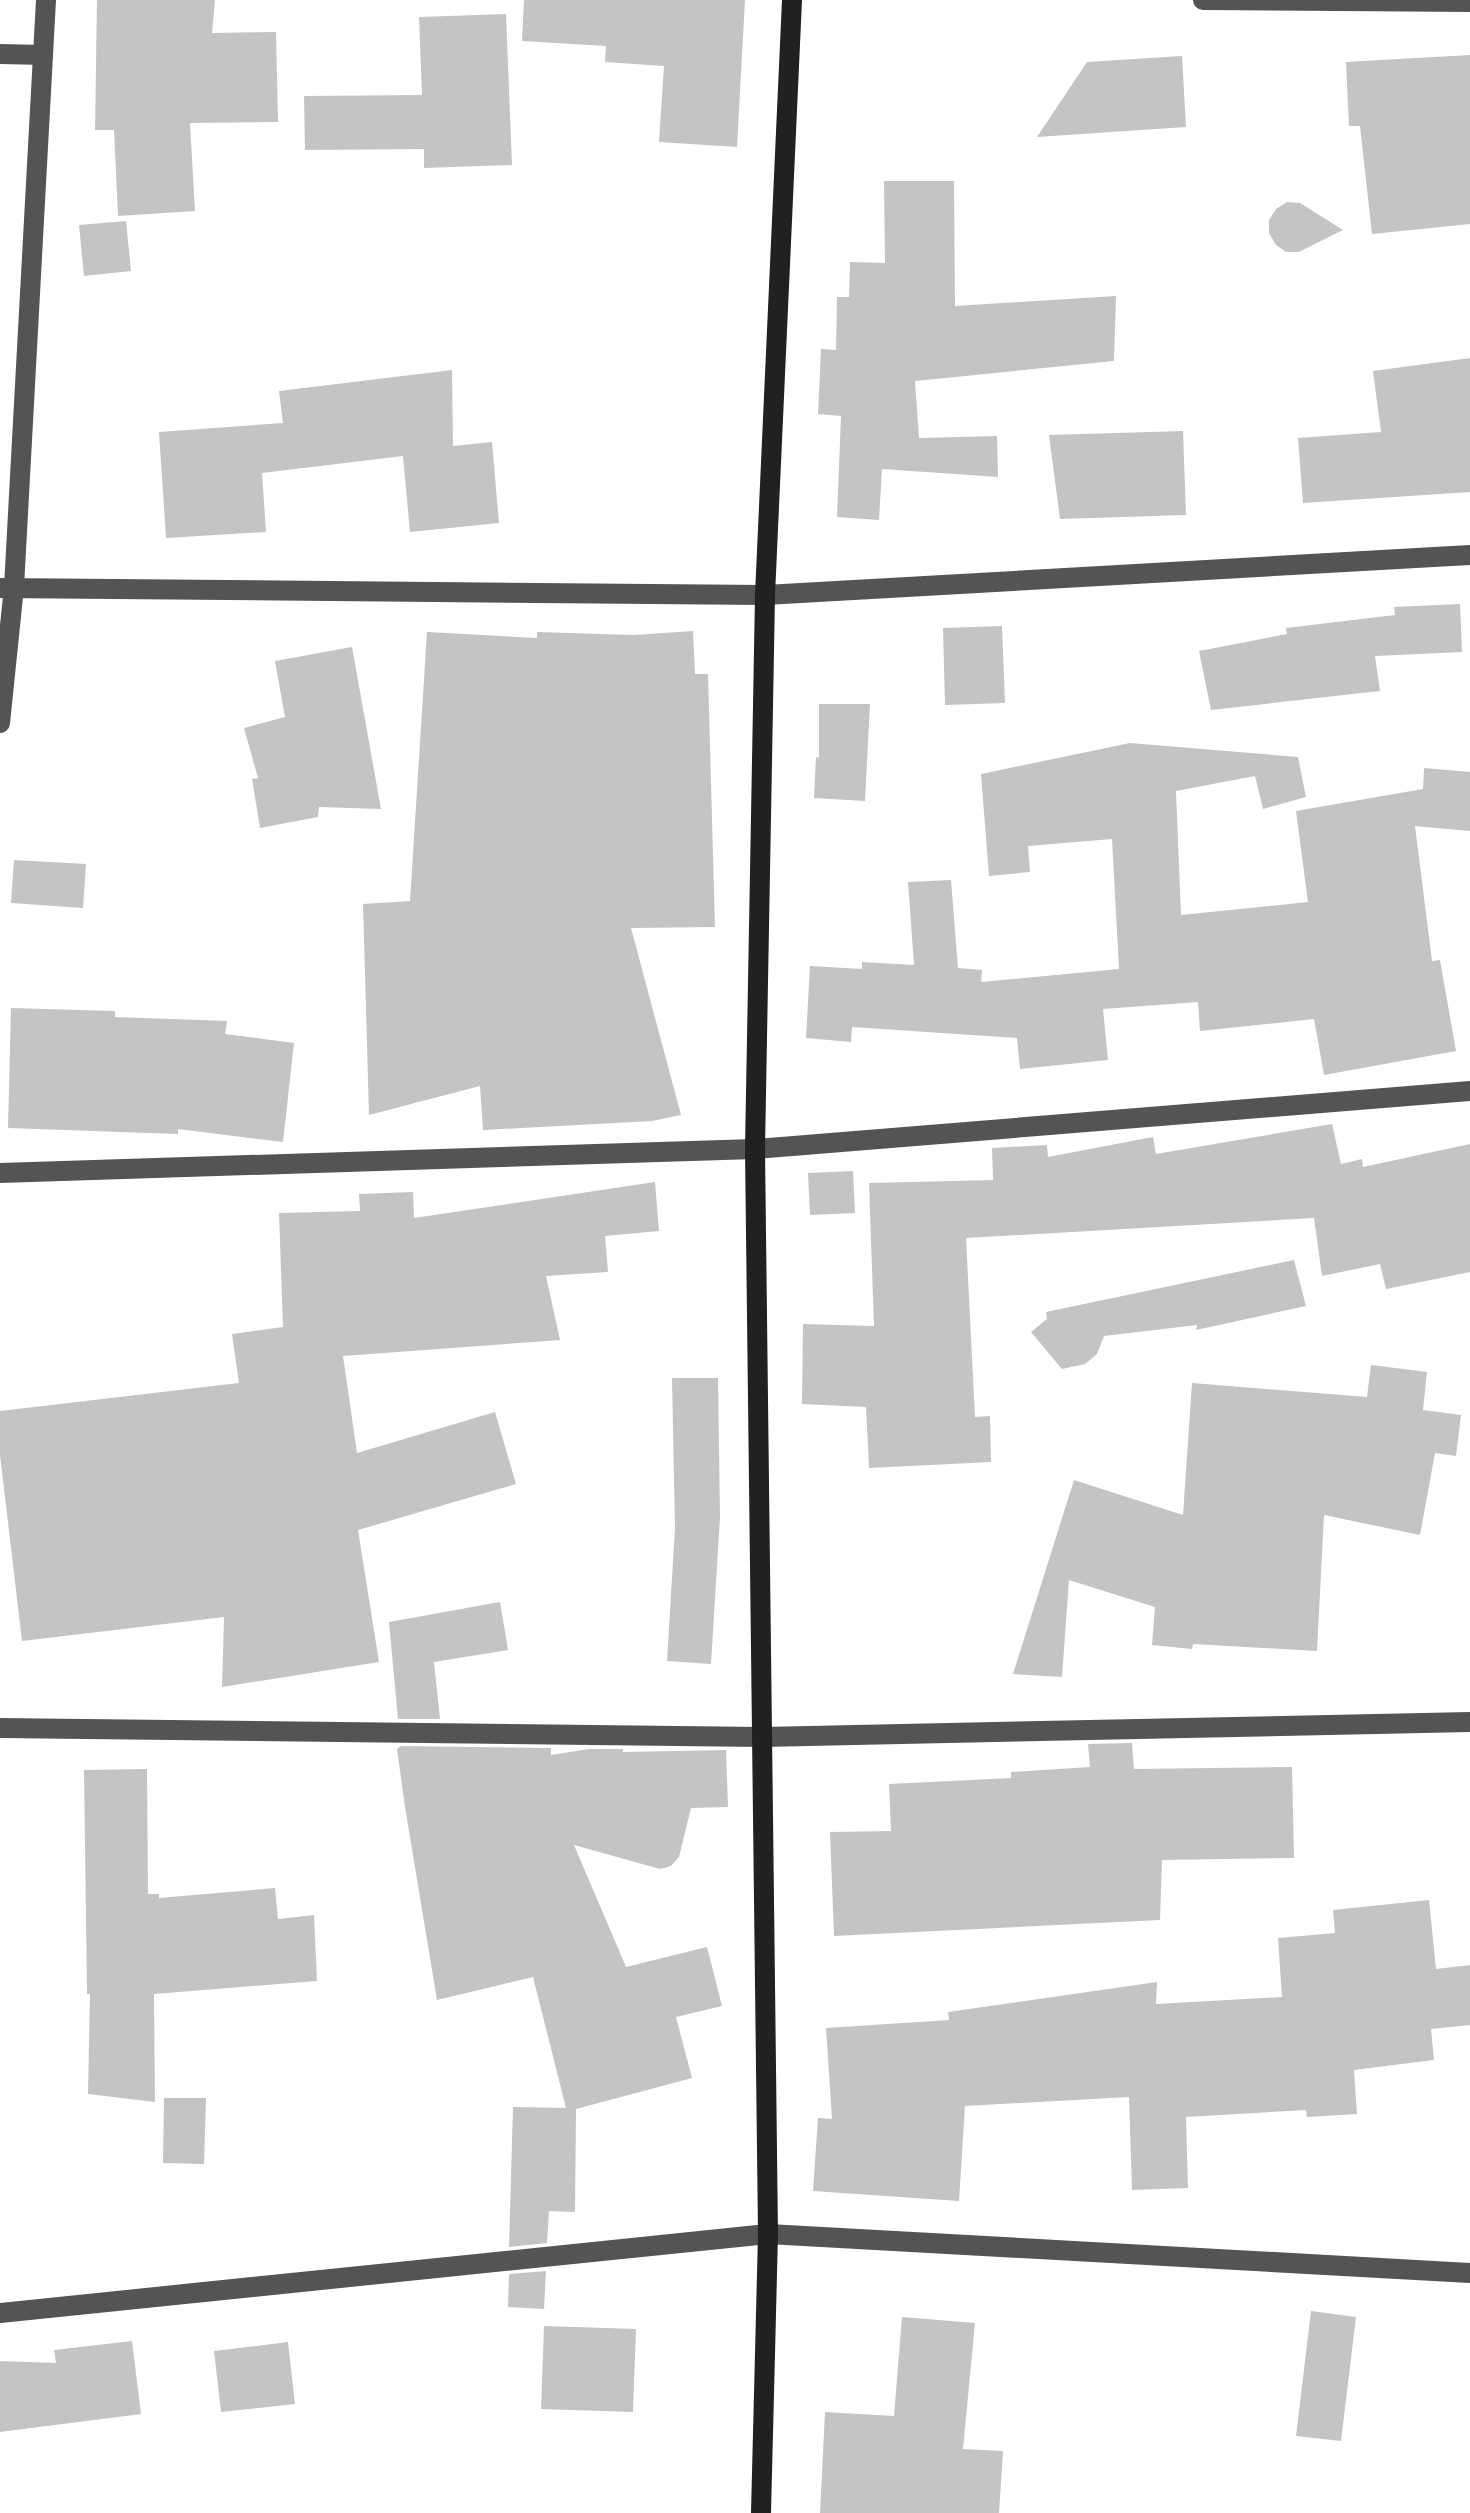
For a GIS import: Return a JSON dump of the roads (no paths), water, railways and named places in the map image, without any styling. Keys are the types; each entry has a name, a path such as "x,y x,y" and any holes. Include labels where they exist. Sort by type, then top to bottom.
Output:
{"main road":[{"path":"760,2513 768,2234 754,1148 765,594 792,0"}],"street":[{"path":"0,723 46,0"},
{"path":"1203,0 1470,2"},
{"path":"0,54 43,55"},
{"path":"7,588 765,594 1470,555"},
{"path":"0,1173 754,1148 1470,1091"},
{"path":"0,1728 760,1737 1470,1722"},
{"path":"0,2313 768,2234 1470,2273"}]}
